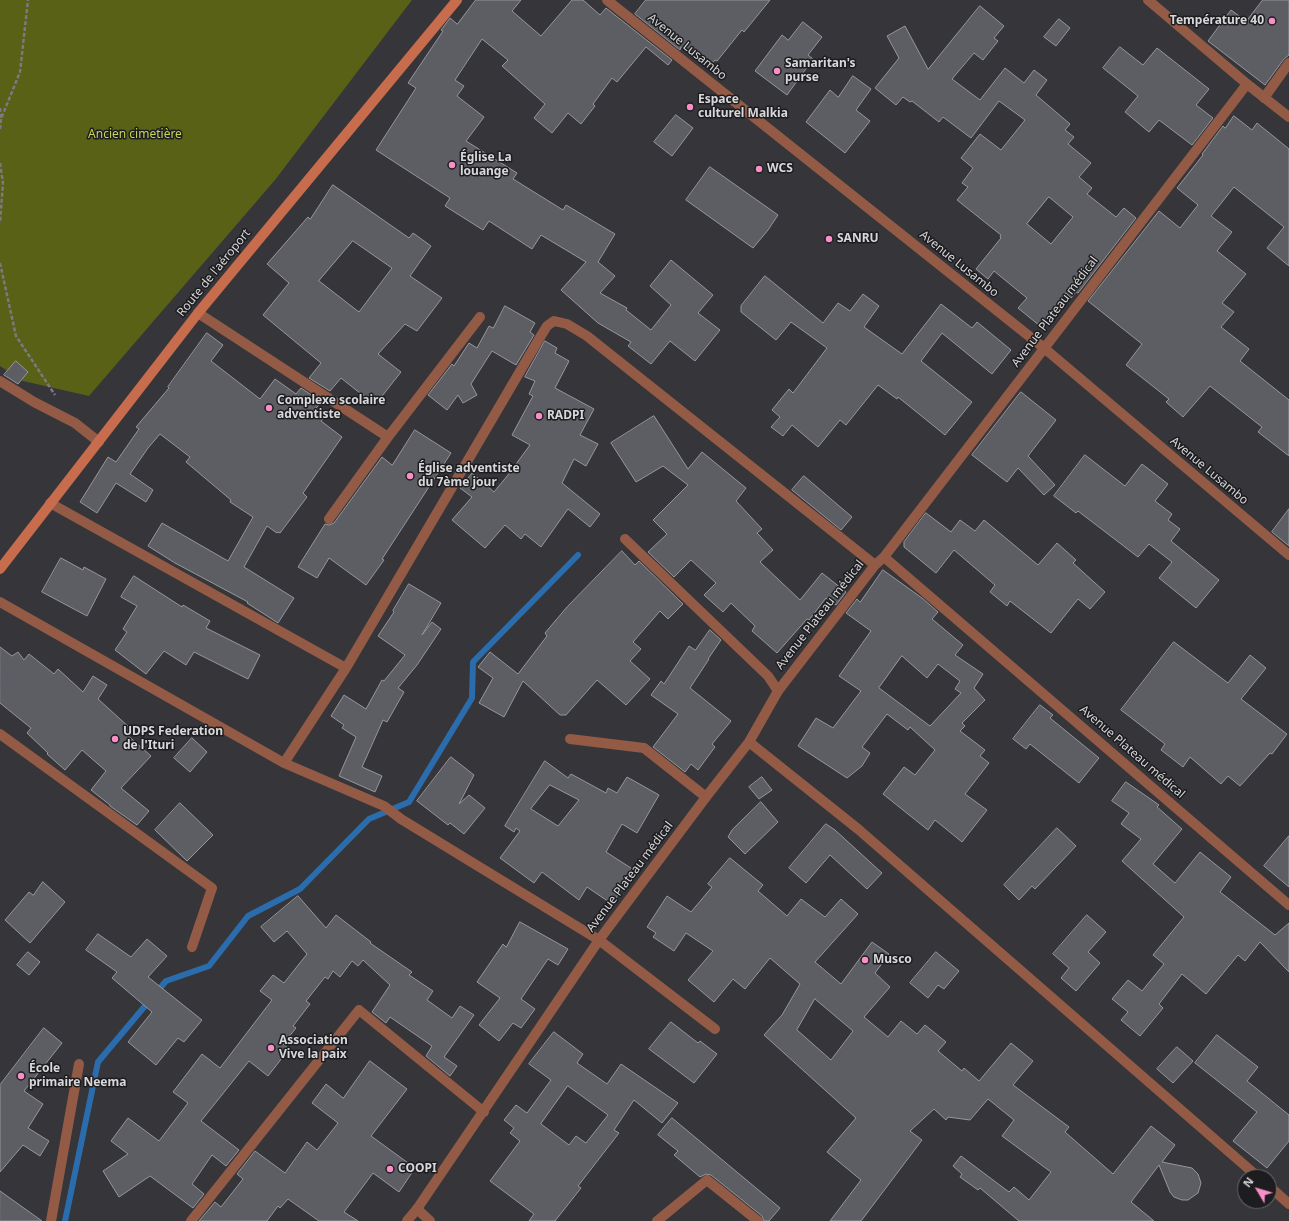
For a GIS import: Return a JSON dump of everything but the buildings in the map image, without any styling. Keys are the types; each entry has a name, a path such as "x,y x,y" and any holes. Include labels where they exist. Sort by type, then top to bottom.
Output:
{"street":[{"name":"Route de l'aéroport","path":"0,569 198,313 457,0"},
{"name":"Avenue Lusambo","path":"607,0 1044,348 1289,555"},
{"path":"1148,0 1247,84 1289,117"},
{"path":"1264,98 1289,63"},
{"name":"Avenue Plateau médical","path":"407,1221 417,1209 484,1112 599,940 749,742 778,691 875,566 884,557 1247,84"},
{"path":"198,313 388,437"},
{"path":"329,519 388,437 480,317"},
{"path":"284,763 346,668 539,339 547,326 554,321 567,324 587,336 875,566"},
{"path":"0,381 34,402 75,423 99,442"},
{"path":"50,503 346,668"},
{"path":"625,539 768,676 778,691"},
{"name":"Avenue Plateau médical","path":"884,557 1289,905"},
{"path":"0,602 284,763 384,806 401,819 599,940 715,1029"},
{"path":"0,734 212,888 192,947"},
{"path":"570,739 644,748 706,797"},
{"path":"749,742 858,829 1249,1169"},
{"path":"191,1221 359,1010 484,1112"},
{"path":"50,1221 79,1064"},
{"path":"657,1221 707,1180 758,1221"},
{"path":"1277,1193 1289,1204"},
{"path":"417,1209 430,1221"}],"path":[{"path":"0,129 2,119 20,72 28,0"},
{"path":"0,108 2,119"},
{"path":"0,163 3,183 0,223"},
{"path":"0,263 16,336 57,398"}],"green space":[{"name":"Ancien cimetière","path":"0,0 412,0 275,180 89,396 23,381 0,366"}],"waterway":[{"path":"156,993 166,981 209,966 248,916 300,889 369,819 409,802 472,698 473,662 578,555"},
{"path":"65,1221 98,1062 150,1000"}],"place":[{"name":"Température 40","path":"1272,21"},
{"name":"Samaritan's purse","path":"777,71"},
{"name":"Espace culturel Malkia","path":"690,107"},
{"name":"Église La louange","path":"452,165"},
{"name":"WCS","path":"759,169"},
{"name":"SANRU","path":"829,239"},
{"name":"Complexe scolaire adventiste","path":"269,408"},
{"name":"RADPI","path":"539,416"},
{"name":"Église adventiste du 7ème jour","path":"410,476"},
{"name":"UDPS Federation de l'Ituri","path":"115,739"},
{"name":"Musco","path":"865,960"},
{"name":"Association Vive la paix","path":"271,1048"},
{"name":"École primaire Neema","path":"21,1076"},
{"name":"COOPI","path":"390,1169"}]}
